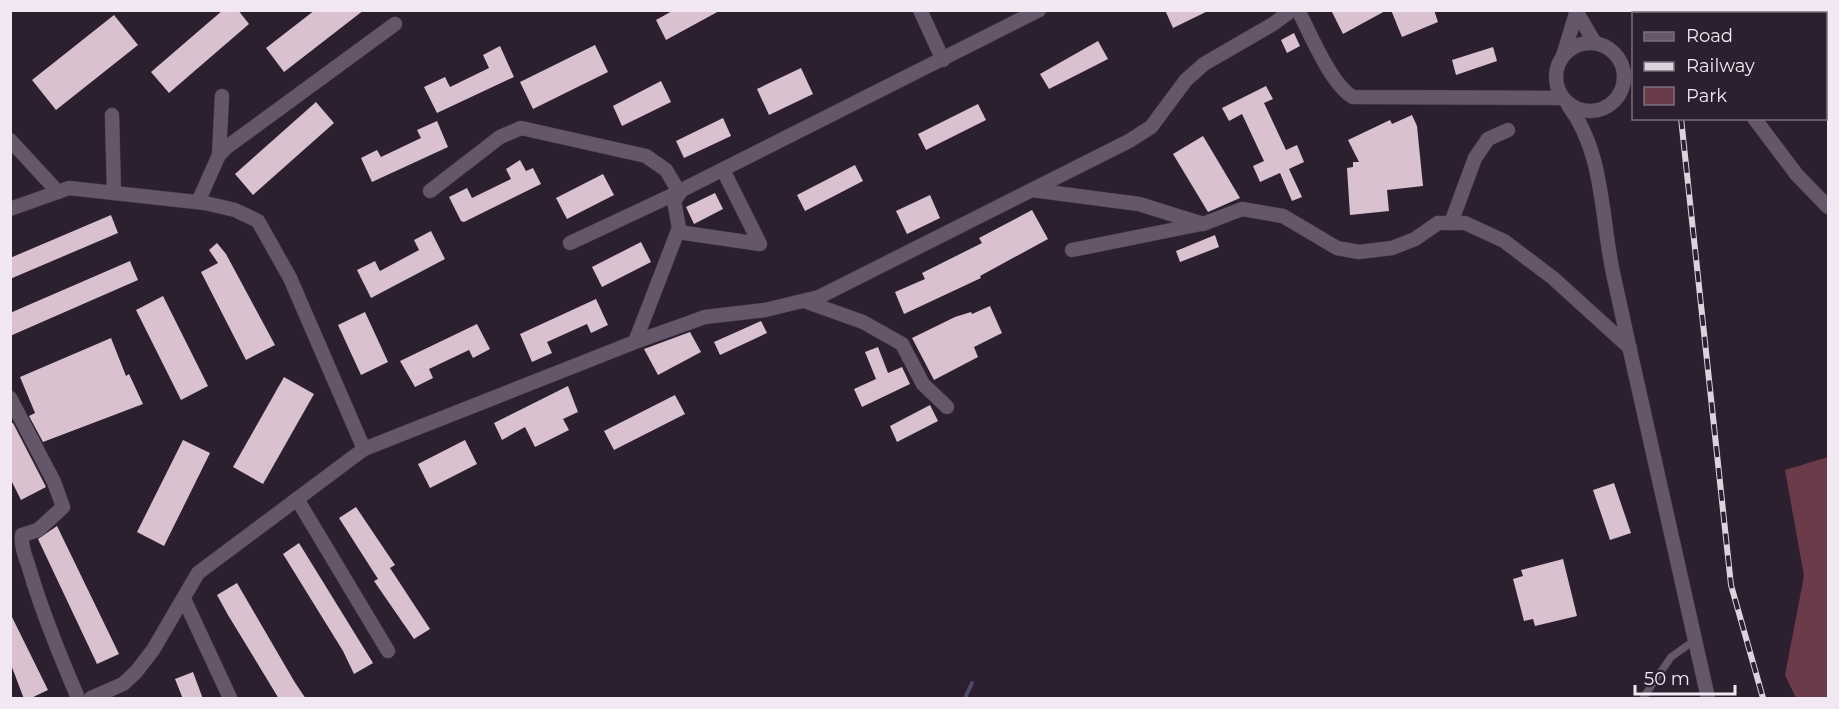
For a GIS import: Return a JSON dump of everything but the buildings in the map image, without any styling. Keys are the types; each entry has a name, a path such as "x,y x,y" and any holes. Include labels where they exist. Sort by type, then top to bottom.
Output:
{"street":[{"path":"920,10 943,60"},
{"path":"570,243 679,192 1039,10"},
{"path":"91,699 123,684 136,672 184,599 198,573 364,449 635,342 705,317 765,310 819,297 1151,128 1192,75 1292,10"},
{"path":"1298,10 1333,74 1343,89 1353,97 1565,101 1585,111 1602,110 1610,105 1622,91 1628,63 1612,50 1595,43 1578,45 1563,56"},
{"path":"1576,11 1595,43"},
{"path":"1576,11 1563,56 1558,64 1556,81 1565,101 1581,122 1590,143 1612,266 1708,699"},
{"path":"219,155 245,131 395,24"},
{"path":"198,202 219,155 222,96"},
{"path":"1590,143 1602,110"},
{"path":"112,115 114,193"},
{"path":"1756,120 1797,175 1828,207"},
{"path":"430,191 500,137 521,128 646,156 666,170 679,192"},
{"path":"1451,223 1475,158 1488,139 1508,130"},
{"path":"10,140 58,192"},
{"path":"678,232 760,244 723,170"},
{"path":"10,209 69,188 198,202 235,210 258,221 268,235 290,278 364,449"},
{"path":"1032,190 1139,204 1203,224"},
{"path":"635,342 678,232 674,201 679,192"},
{"path":"1072,250 1203,224 1242,209 1283,216 1337,248 1359,252 1392,248 1414,239 1438,223 1465,223 1504,242 1552,278 1630,348"},
{"path":"804,300 863,322 902,344 923,384 947,407"},
{"path":"10,398 54,482 63,507 38,530 22,535 21,549 45,621 78,699"},
{"path":"297,499 388,651"},
{"path":"184,599 230,699"}],"lane":[{"path":"1643,699 1671,657 1695,640"}],"green space":[{"path":"1828,457 1828,698 1796,698 1785,675 1804,576 1785,470"}],"waterway":[{"path":"965,698 972,683"}],"railway":[{"path":"1681,120 1731,585 1763,698"}]}
